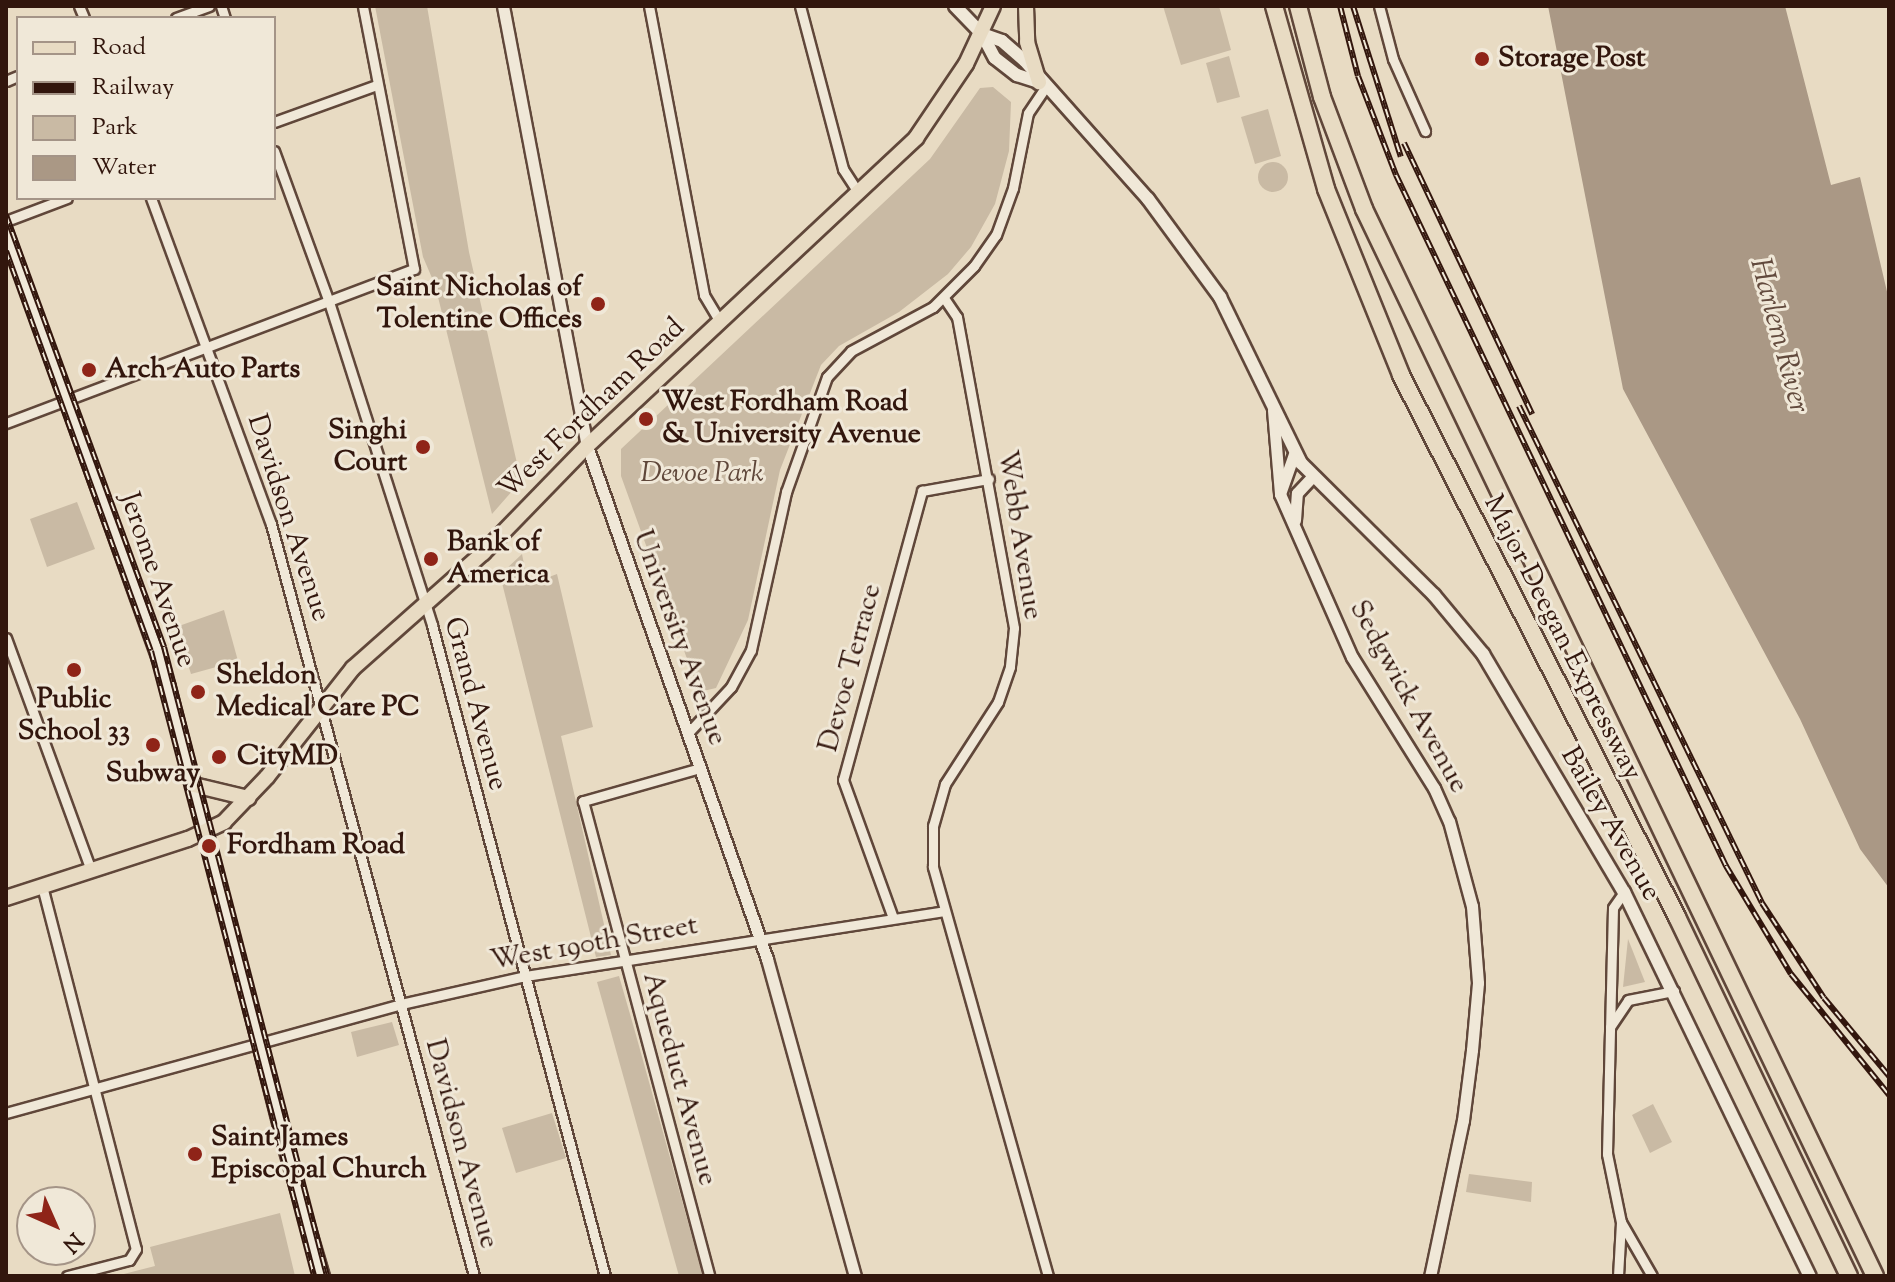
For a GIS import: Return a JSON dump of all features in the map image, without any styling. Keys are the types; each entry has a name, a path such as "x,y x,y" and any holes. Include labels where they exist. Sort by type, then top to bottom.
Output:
{"highway":[{"name":"Major Deegan Expressway","path":"1274,6 1326,189 1401,375 1665,893 1849,1276"},
{"name":"Major Deegan Expressway","path":"1298,6 1322,97 1364,209 1875,1276"}],"main road":[{"name":"Sedgwick Avenue","path":"955,6 982,34 995,58 1017,75 1042,85 1148,199 1220,297 1292,451"},
{"name":"West Fordham Road","path":"206,832 248,798 321,703 587,446 922,131 982,34 993,6"},
{"path":"1026,6 1027,42 1042,85"},
{"name":"Jerome Avenue","path":"6,232 149,624 323,1276"},
{"name":"Bailey Avenue","path":"1292,451 1313,476 1434,595 1483,654 1624,892 1810,1276"},
{"path":"194,785 248,798"},
{"path":"6,898 206,832"}],"street":[{"path":"182,16 209,6"},
{"path":"6,423 414,269 363,6"},
{"name":"University Avenue","path":"503,6 587,446 761,939 855,1276"},
{"path":"649,6 704,295 720,322"},
{"path":"800,6 843,169 858,192"},
{"path":"1379,6 1393,59 1425,131"},
{"path":"276,121 377,85"},
{"path":"687,734 724,697 751,650 786,492 827,377 851,351 915,321 944,298 996,235 1013,188 1028,113 1042,85"},
{"name":"Grand Avenue","path":"276,156 329,302 425,604 605,1276"},
{"path":"6,221 62,200"},
{"name":"Davidson Avenue","path":"152,200 271,524 474,1276"},
{"name":"Webb Avenue","path":"944,298 957,317 989,479 1012,607 1013,649 998,702 955,763 938,805 933,867 1048,1276"},
{"name":"Sedgwick Avenue","path":"1273,410 1280,494 1352,657 1434,788 1472,906 1478,983 1471,1064 1430,1276"},
{"path":"1280,494 1292,451"},
{"path":"1295,524 1297,493 1313,476"},
{"name":"Devoe Terrace","path":"893,918 843,780 922,491 989,479"},
{"path":"6,638 91,870"},
{"name":"Aqueduct Avenue","path":"700,768 583,801 709,1276"},
{"path":"42,886 136,1252 129,1260 67,1276"},
{"path":"1618,1276 1621,1222 1607,1154 1607,1034 1613,908 1624,892"},
{"name":"West 190th Street","path":"6,1113 401,1004 525,976 943,911"},
{"path":"1621,1004 1674,991"},
{"path":"1609,994 1621,1004"},
{"path":"1607,1034 1621,1004"},
{"path":"1621,1222 1652,1276"}],"green space":[{"path":"375,6 427,6 469,252 521,481 492,514 435,285 423,257"},
{"path":"1163,6 1219,6 1231,50 1181,65"},
{"path":"1229,56 1240,97 1217,103 1206,63"},
{"name":"Devoe Park","path":"993,87 1011,102 1009,151 995,204 971,247 948,274 899,312 839,346 821,365 780,470 748,620 716,688 699,692 621,476 621,449 930,159 980,88"},
{"path":"1268,109 1281,156 1255,164 1241,117"},
{"path":"1273,162 1279,163 1287,171 1287,183 1279,191 1273,192 1267,191 1259,183 1258,177 1259,171 1267,163"},
{"path":"77,502 95,549 47,567 30,519"},
{"path":"522,554 528,585 557,574 593,727 561,736 611,955 596,957 500,575"},
{"path":"224,610 238,661 191,674 176,627"},
{"path":"1628,939 1645,982 1623,987"},
{"path":"619,976 703,1276 679,1276 597,982"},
{"path":"392,1022 399,1045 357,1057 351,1032"},
{"path":"1653,1104 1672,1142 1650,1153 1632,1115"},
{"path":"552,1113 566,1158 516,1173 502,1128"},
{"path":"1469,1174 1532,1182 1531,1202 1466,1192"},
{"path":"280,1213 295,1276 116,1276 155,1266 150,1247"}],"water":[{"name":"Harlem River","path":"1548,6 1785,6 1831,185 1860,177 1889,300 1889,888 1860,849 1800,719 1623,389"}],"railway":[{"path":"1340,6 1358,76 1396,175 1726,866 1791,974 1889,1095"},
{"path":"1353,6 1401,157"},
{"path":"1404,143 1532,414"},
{"path":"6,215 164,647 327,1276"},
{"path":"6,251 151,651 314,1276"},
{"path":"1519,406 1762,903 1824,998 1889,1076"}],"place":[{"name":"Storage Post","path":"1482,59"},
{"name":"Saint Nicholas of Tolentine Offices","path":"598,304"},
{"name":"Arch Auto Parts","path":"89,370"},
{"name":"West Fordham Road & University Avenue","path":"646,419"},
{"name":"Singhi Court","path":"423,447"},
{"name":"Bank of America","path":"431,559"},
{"name":"Public School 33","path":"74,670"},
{"name":"Sheldon Medical Care PC","path":"198,692"},
{"name":"Subway","path":"153,745"},
{"name":"CityMD","path":"219,757"},
{"name":"Fordham Road","path":"209,846"},
{"name":"Saint James Episcopal Church","path":"195,1154"}]}
